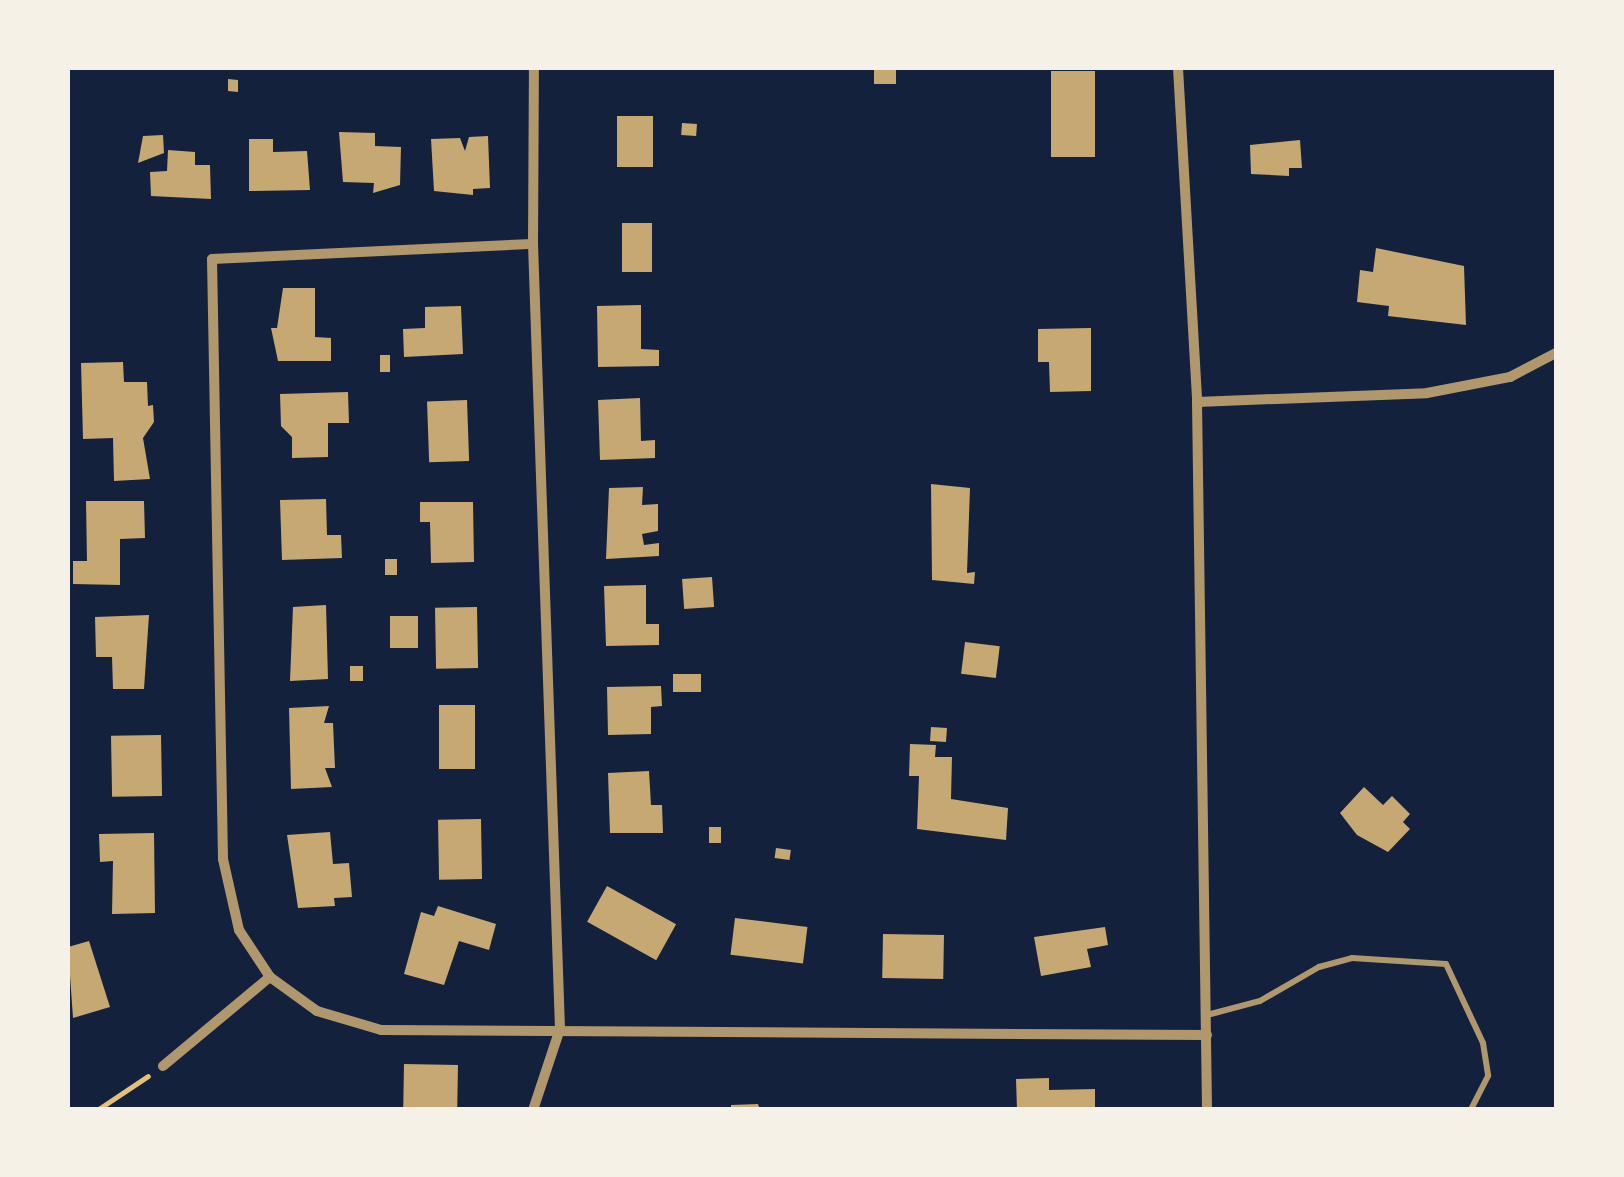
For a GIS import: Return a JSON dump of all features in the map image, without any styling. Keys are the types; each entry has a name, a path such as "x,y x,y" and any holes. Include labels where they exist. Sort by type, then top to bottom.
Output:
{"street":[{"path":"533,1110 560,1029 533,244 534,68"},
{"path":"1178,68 1197,402 1207,1110"},
{"path":"533,244 212,259 223,859 240,930 270,978 317,1011 381,1030 1207,1034"},
{"path":"1197,402 1427,393 1510,377 1556,353"},
{"path":"162,1066 270,978"}],"lane":[{"path":"1207,1014 1260,1001 1318,967 1352,958 1446,964 1483,1042 1488,1076 1471,1110"}],"path":[{"path":"97,1110 162,1066"}],"building":[{"path":"874,68 896,68 896,84 874,84"},
{"path":"1051,71 1095,71 1095,157 1051,157"},
{"path":"228,79 238,80 238,92 228,91"},
{"path":"617,116 653,116 653,167 617,167"},
{"path":"682,123 697,124 696,136 681,135"},
{"path":"339,132 375,133 375,146 401,147 400,185 373,193 374,183 343,182"},
{"path":"163,135 164,153 138,163 143,136"},
{"path":"488,136 490,188 473,189 473,195 434,191 431,139 460,138 465,151 469,137"},
{"path":"249,139 273,139 273,152 307,151 310,190 249,191"},
{"path":"1300,140 1302,168 1289,168 1289,176 1251,174 1250,145"},
{"path":"168,150 195,152 195,165 210,165 211,199 151,196 150,172 167,171"},
{"path":"622,223 652,223 652,272 622,272"},
{"path":"1376,248 1464,266 1466,325 1388,316 1389,306 1357,302 1360,270 1373,272"},
{"path":"283,288 315,288 315,337 331,338 331,361 278,361 271,328 277,328"},
{"path":"641,305 641,349 659,350 659,366 598,367 597,306"},
{"path":"461,306 463,354 404,357 403,329 425,328 425,307"},
{"path":"1091,328 1091,391 1050,392 1049,362 1038,362 1038,329"},
{"path":"380,355 390,355 390,372 380,372"},
{"path":"123,362 124,382 147,382 148,406 153,405 154,422 143,438 150,479 114,481 113,438 83,439 81,363"},
{"path":"348,392 349,423 328,423 328,457 292,458 292,437 281,426 280,394"},
{"path":"640,398 641,441 655,440 655,458 600,460 598,400"},
{"path":"467,400 469,461 429,462 427,401"},
{"path":"931,484 970,488 967,573 975,572 974,584 932,580"},
{"path":"643,487 642,505 658,504 658,531 642,534 644,545 659,543 659,556 606,559 609,488"},
{"path":"326,499 327,535 341,535 342,558 282,560 280,500"},
{"path":"86,501 144,501 145,538 120,539 120,585 73,584 73,561 87,561"},
{"path":"420,502 473,502 474,562 431,563 430,522 420,522"},
{"path":"385,559 397,559 397,575 385,575"},
{"path":"712,577 714,607 684,609 682,579"},
{"path":"646,585 646,624 659,624 659,645 606,646 604,586"},
{"path":"326,605 328,679 290,681 293,607"},
{"path":"477,607 478,668 436,669 435,608"},
{"path":"149,615 144,689 113,689 112,657 96,657 95,617"},
{"path":"390,616 418,616 418,648 390,648"},
{"path":"965,642 1000,646 996,678 961,674"},
{"path":"350,666 363,666 363,681 350,681"},
{"path":"673,674 701,674 701,692 673,692"},
{"path":"661,686 662,706 651,707 651,734 608,735 607,687"},
{"path":"439,705 475,705 475,769 439,769"},
{"path":"329,706 324,723 333,723 335,768 325,768 332,787 291,789 289,708"},
{"path":"931,727 947,728 946,742 930,741"},
{"path":"161,735 162,796 112,797 111,736"},
{"path":"910,744 936,745 935,757 952,757 951,799 1008,808 1006,840 917,829 919,776 909,776"},
{"path":"649,771 651,805 662,805 663,833 610,833 608,773"},
{"path":"1364,787 1383,805 1392,796 1410,814 1403,822 1410,829 1388,852 1357,835 1340,813"},
{"path":"481,819 482,879 439,880 438,820"},
{"path":"709,827 721,827 721,843 709,843"},
{"path":"330,832 333,864 349,863 352,897 334,898 335,906 298,908 287,835"},
{"path":"154,833 155,913 112,914 113,861 100,862 99,834"},
{"path":"776,848 791,850 789,860 775,858"},
{"path":"607,886 676,924 656,960 587,922"},
{"path":"438,906 496,924 489,950 459,941 444,985 404,974 421,912 434,916"},
{"path":"735,918 807,927 803,964 730,955"},
{"path":"1105,927 1108,945 1087,949 1091,967 1041,976 1034,937"},
{"path":"883,934 944,935 943,979 882,978"},
{"path":"89,941 110,1007 73,1018 68,947"},
{"path":"404,1064 458,1065 457,1110 403,1110"},
{"path":"1049,1078 1049,1090 1095,1089 1095,1110 1017,1110 1016,1079"},
{"path":"758,1104 760,1110 731,1110 731,1105"}]}
